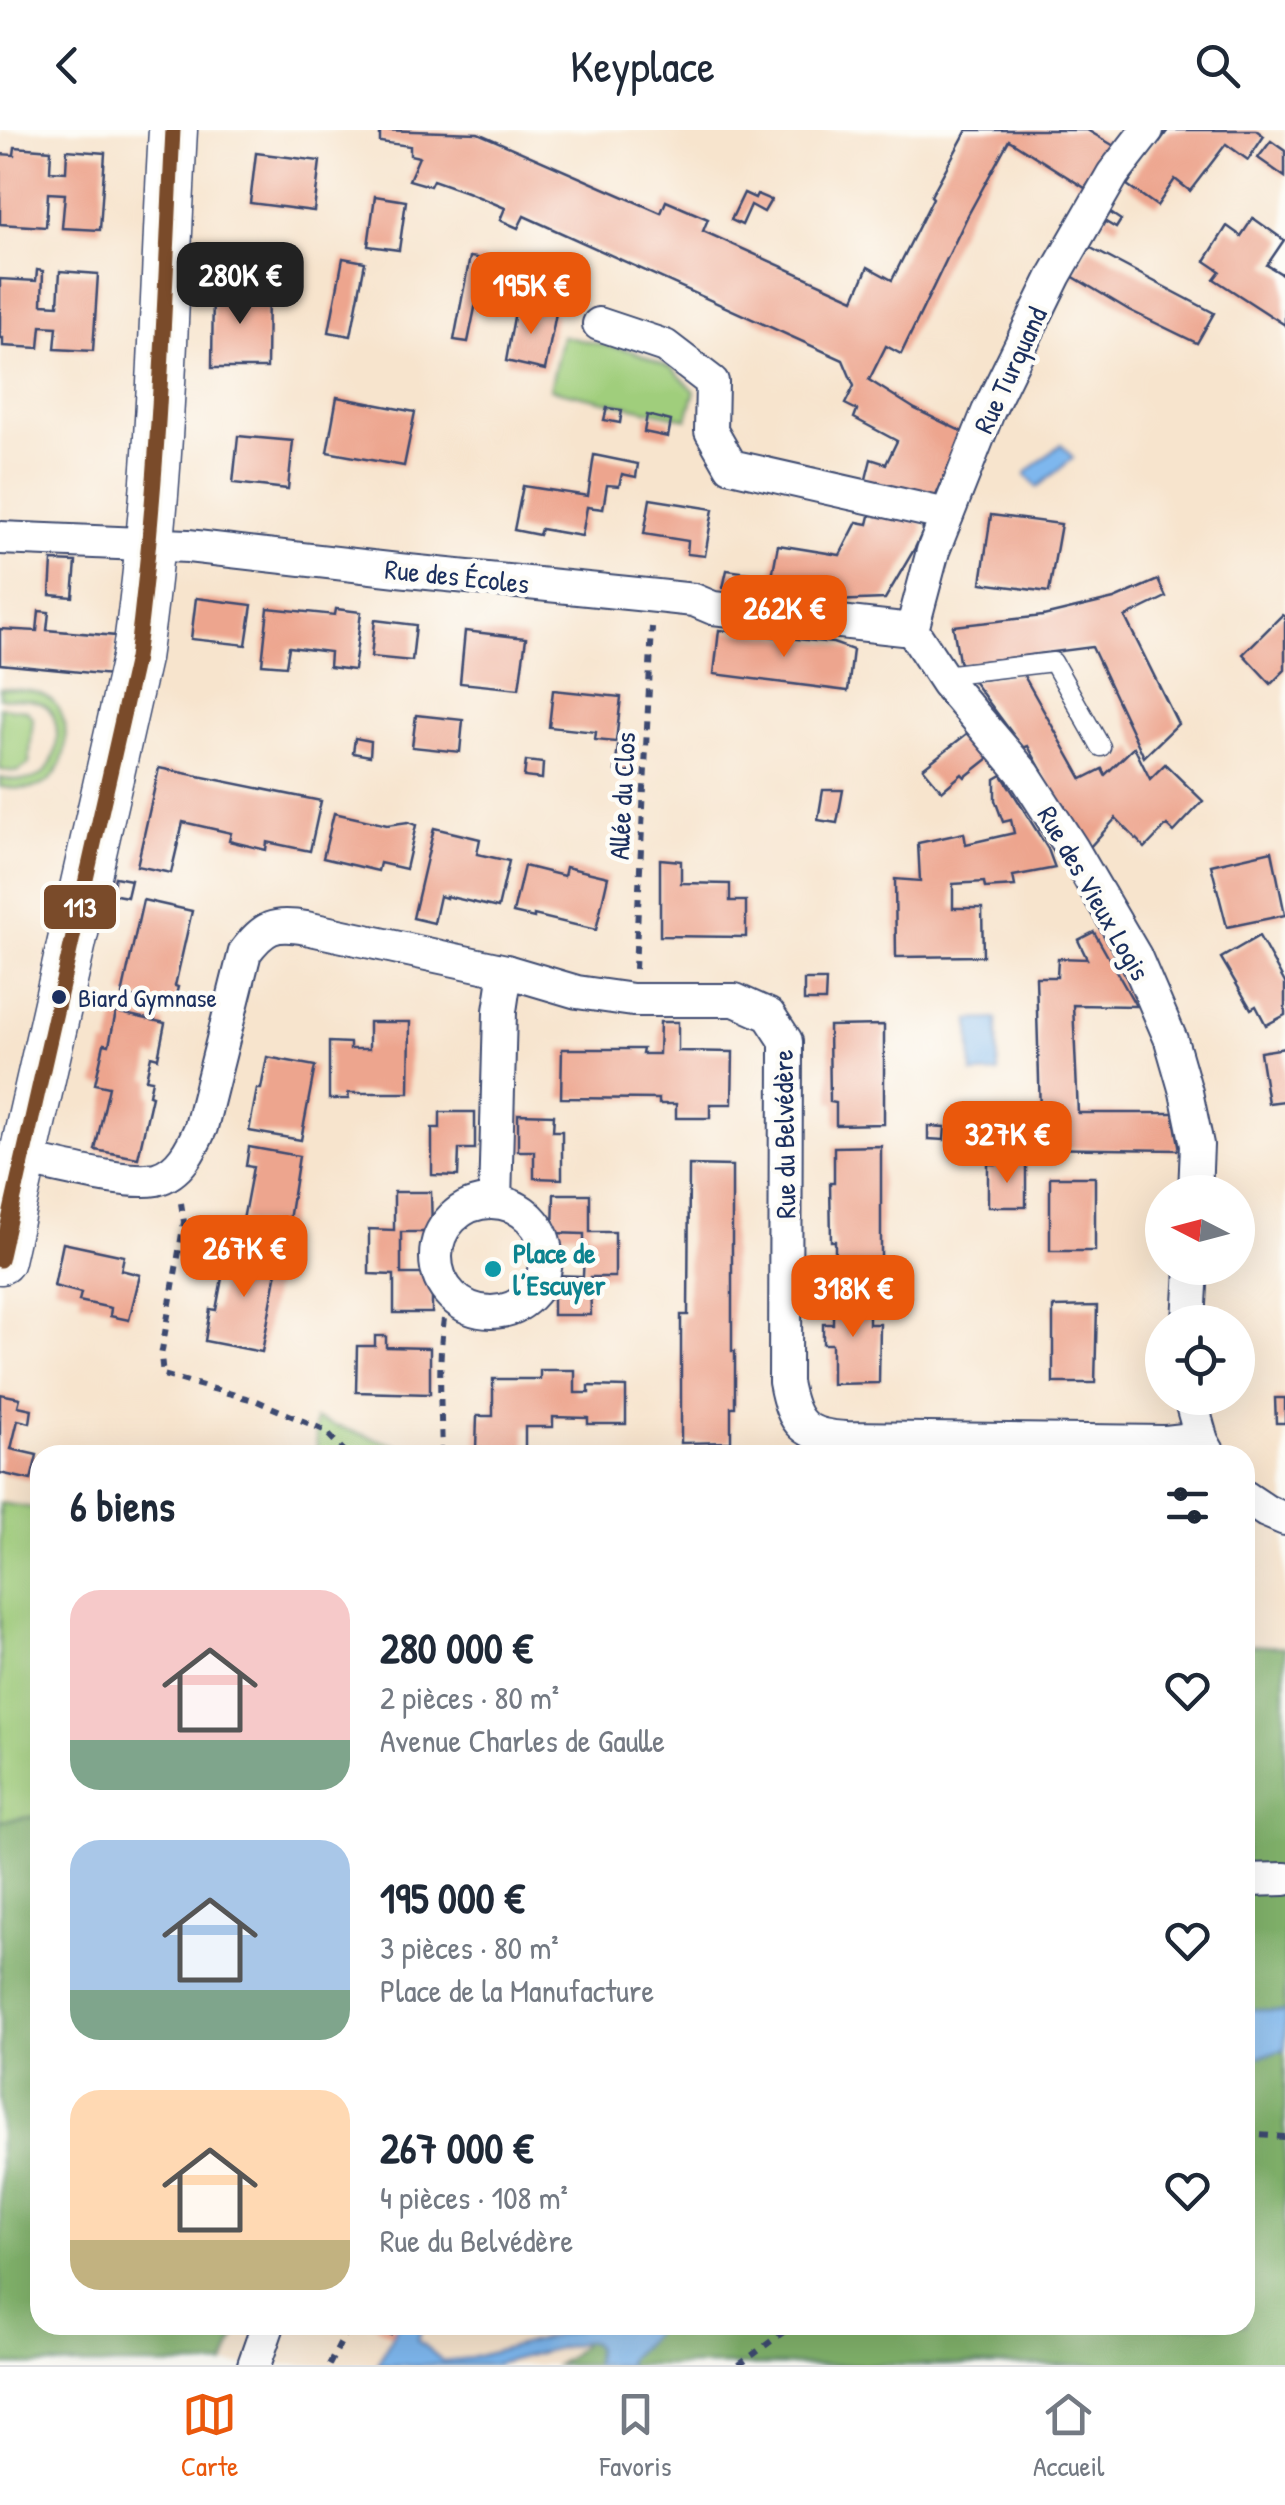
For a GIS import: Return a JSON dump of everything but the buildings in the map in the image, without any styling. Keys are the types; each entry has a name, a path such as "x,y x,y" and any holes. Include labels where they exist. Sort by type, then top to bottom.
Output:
{"street":[{"path":"0,1260 136,658 155,499 172,130"},
{"name":"Rue Turquand","path":"912,630 933,551 988,412 1055,276 1113,174 1147,130"},
{"path":"599,324 665,346 712,382 711,431 731,466 947,515"},
{"name":"Rue des Écoles","path":"0,538 188,546 694,600 713,608 912,630"},
{"name":"Rue des Vieux Logis","path":"912,630 970,710 1024,774 1135,956 1171,1040 1186,1092 1196,1145 1195,1175"},
{"name":"Rue du Belvédère","path":"176,1167 190,1152 201,1126 245,952 258,935 271,927 289,924 506,971 577,992 634,1000 735,1000 769,1016 786,1041 785,1382 790,1407 802,1426 823,1437 1118,1445"},
{"path":"495,1202 500,1012 506,971"},
{"path":"22,1158 129,1180 158,1178 176,1167"},
{"path":"495,1202 522,1211 540,1233 546,1261 543,1275 526,1298 515,1306 487,1312 473,1309 450,1293 437,1267 439,1239 455,1215 467,1207 495,1202"},
{"path":"1181,1415 1178,1426 1191,1445"},
{"path":"1255,1504 1285,1519"},
{"path":"1255,1522 1285,1530"},
{"path":"1255,1880 1285,1879"},
{"path":"254,2365 264,2335"}],"lane":[{"path":"943,674 1053,662 1101,747"}],"path":[{"name":"Allée du Clos","path":"634,1000 651,629 656,596"},
{"path":"176,1167 184,1222 161,1356 163,1375 257,1401 324,1430 338,1445"},
{"path":"442,1445 440,1350 442,1320 450,1293"},
{"path":"1255,2134 1285,2136"},
{"path":"329,2365 345,2335"},
{"path":"738,2365 779,2335"}],"green space":[{"path":"562,336 632,351 672,368 695,391 687,419 550,389"},
{"path":"0,688 42,694 61,714 66,739 61,764 42,785 24,789 0,787 0,778 30,779 46,771 55,753 57,732 46,706 30,700 0,698"},
{"path":"0,707 26,710 33,718 29,764 17,772 0,770"},
{"path":"315,1419 394,1445 316,1445"},
{"path":"0,1503 30,1508 30,1817 0,1821"},
{"path":"1255,1646 1285,1647 1285,2365 556,2365 590,2335 1255,2335"},
{"path":"30,1817 30,2335 236,2335 225,2365 0,2365 0,1821"}],"water":[{"path":"1061,444 1073,458 1037,487 1027,472"},
{"path":"997,1019 998,1073 972,1074 970,1020"},
{"path":"1255,2009 1285,2012 1285,2050 1255,2058"},
{"path":"392,2335 419,2335 417,2340 443,2361 471,2358 556,2335 652,2335 626,2365 595,2365 596,2348 585,2341 491,2365 378,2365"}],"transit line":[{"name":"113","path":"0,1260 136,658 155,460 173,130"}],"place":[{"name":"Biard Gymnase","path":"59,997"},
{"name":"Place de l’Escuyer","path":"493,1269"}]}
